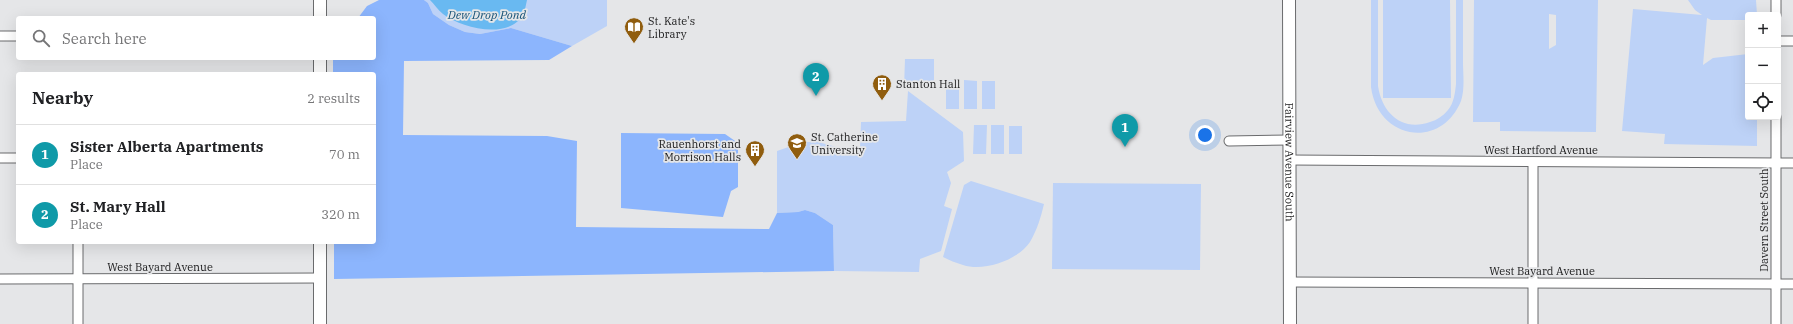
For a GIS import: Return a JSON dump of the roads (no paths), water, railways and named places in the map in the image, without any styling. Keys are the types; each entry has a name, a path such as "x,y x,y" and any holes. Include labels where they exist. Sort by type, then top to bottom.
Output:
{"street":[{"path":"320,0 320,16"},
{"name":"Fairview Avenue South","path":"1289,0 1290,324"},
{"path":"1776,0 1776,12"},
{"path":"0,36 16,36"},
{"path":"1781,41 1793,41"},
{"path":"320,60 320,72"},
{"name":"Davern Street South","path":"1776,120 1776,324"},
{"path":"1229,141 1289,140"},
{"path":"0,158 16,158"},
{"name":"West Hartford Avenue","path":"1289,160 1793,164"},
{"path":"1533,162 1533,324"},
{"path":"78,244 78,324"},
{"path":"320,244 320,324"},
{"name":"West Bayard Avenue","path":"0,280 320,278"},
{"name":"West Bayard Avenue","path":"1290,282 1793,284"}],"water":[{"name":"Dew Drop Pond","path":"430,0 527,0 523,15 516,23 507,27 484,29 461,24 451,19 439,11"}],"place":[{"name":"St. Kate's Library","path":"634,44"},
{"name":"St. Mary Hall","path":"816,96"},
{"name":"Stanton Hall","path":"882,101"},
{"name":"Sister Alberta Apartments","path":"1125,147"},
{"name":"St. Catherine University","path":"797,160"},
{"name":"Rauenhorst and Morrison Halls","path":"755,167"}]}
